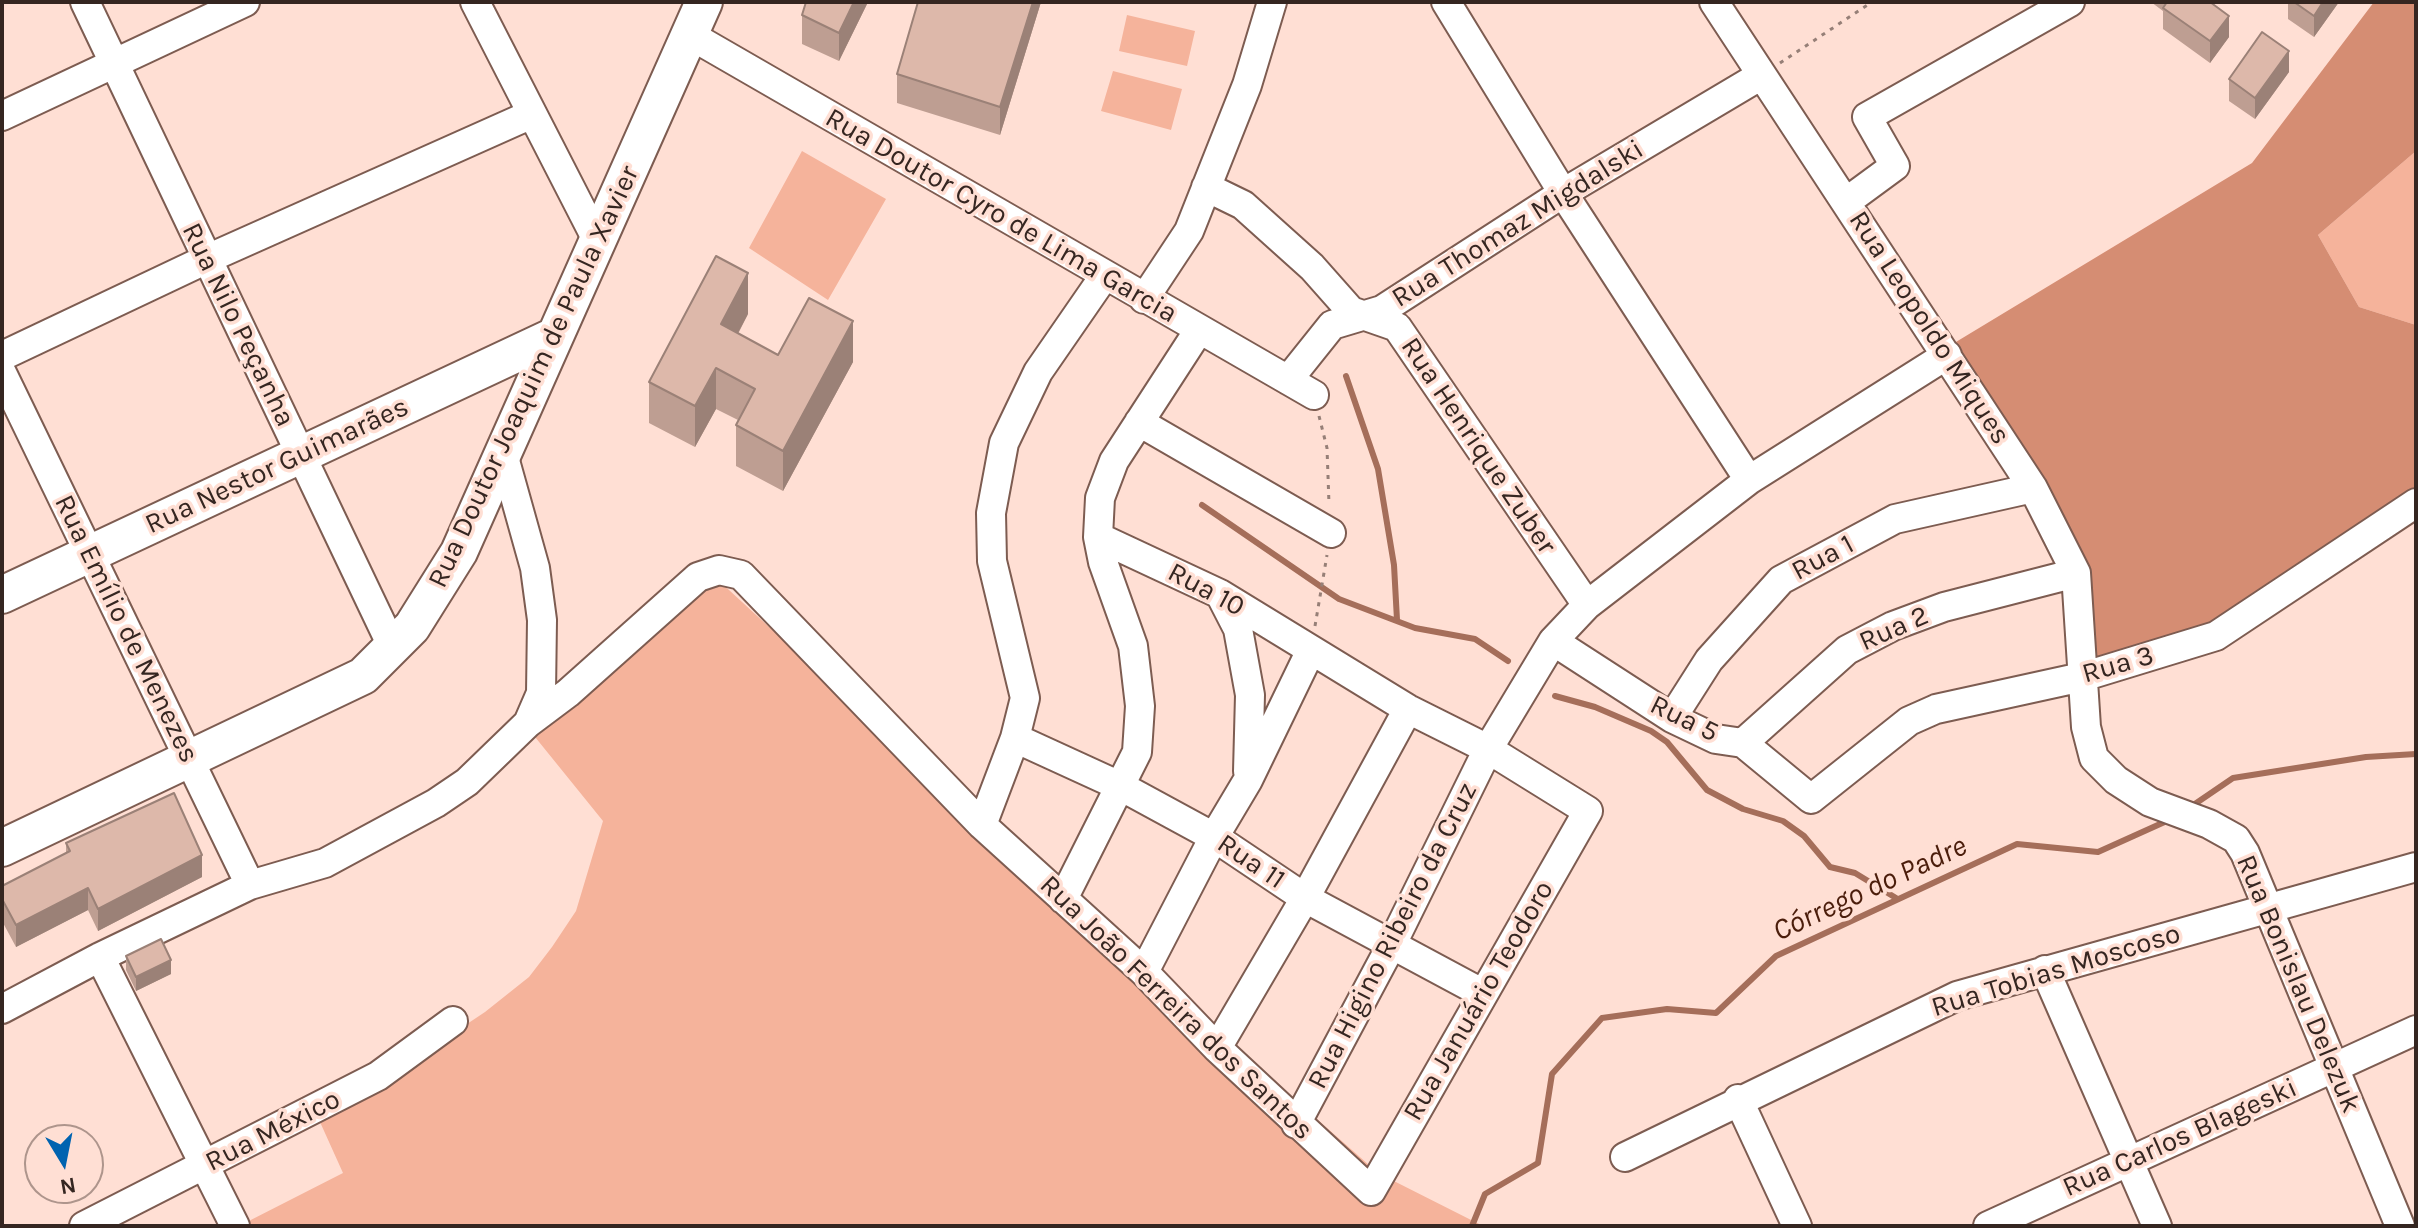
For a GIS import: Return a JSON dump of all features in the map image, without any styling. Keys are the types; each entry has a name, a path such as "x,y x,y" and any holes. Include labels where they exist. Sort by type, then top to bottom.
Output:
{"main road":[{"name":"Rua Doutor Joaquim de Paula Xavier","path":"2,848 363,676 393,648 430,603 459,552 596,238 704,2"},
{"name":"Rua Nestor Guimarães","path":"2,595 552,337"}],"street":[{"name":"Rua Nilo Peçanha","path":"85,2 393,648"},
{"path":"2,116 245,2"},
{"path":"475,2 596,238"},
{"path":"1144,299 1189,231 1247,85 1272,2"},
{"path":"1446,2 1563,193 1749,480"},
{"name":"Rua Leopoldo Miques","path":"1714,2 2033,488 2076,573 2082,677"},
{"path":"1846,202 1895,166 1867,117 2070,2"},
{"name":"Rua Doutor Cyro de Lima Garcia","path":"690,35 1314,395"},
{"name":"Rua Thomaz Migdalski","path":"1288,380 1332,325 1382,310 1563,193 1760,76"},
{"path":"2,356 207,259 532,114"},
{"name":"Rua Henrique Zuber","path":"1206,187 1243,205 1312,267 1351,311 1397,327 1587,605"},
{"path":"982,825 1015,738 1025,698 992,561 991,513 1004,443 1038,372 1105,275"},
{"path":"1063,899 1137,752 1140,706 1133,646 1103,562 1098,537 1100,498 1114,461 1199,330"},
{"name":"Rua Higino Ribeiro da Cruz","path":"1296,1124 1392,944 1488,749 1553,641 1587,605 1749,480 1947,355"},
{"name":"Rua Emílio de Menezes","path":"2,373 250,885"},
{"path":"1139,422 1331,533"},
{"path":"2,1009 100,957 250,885 325,863 436,803 467,782 528,723 541,693 542,620 535,568 502,450"},
{"name":"Rua 1","path":"1672,718 1709,660 1781,580 1895,519 2033,488"},
{"name":"Rua 3","path":"1811,799 1909,721 1936,709 2082,677 2216,636 2416,503"},
{"name":"Rua 10","path":"1098,537 1220,594 1408,709 1488,749 1588,811"},
{"name":"Rua João Ferreira dos Santos","path":"528,723 568,693 698,577 719,570 741,575 982,825 1144,972 1217,1048 1371,1191"},
{"name":"Rua 2","path":"1743,743 1847,650 1893,626 1944,607 2076,573"},
{"path":"1220,594 1238,629 1250,695 1248,780"},
{"name":"Rua 5","path":"1553,641 1672,718 1716,739 1743,743 1811,799"},
{"path":"1144,972 1214,837 1248,780 1311,650"},
{"name":"Rua Bonislau Delezuk","path":"2082,677 2086,727 2094,758 2116,780 2150,802 2209,824 2236,839 2268,907 2332,1069 2400,1226"},
{"path":"1217,1048 1305,898 1408,709"},
{"name":"Rua 11","path":"1015,738 1122,787 1214,837 1305,898 1482,993"},
{"name":"Rua Januário Teodoro","path":"1371,1191 1588,811"},
{"name":"Rua Tobias Moscoso","path":"1625,1157 1738,1099 1957,996 2416,867"},
{"path":"100,957 235,1226"},
{"path":"2045,970 2157,1226"},
{"name":"Rua México","path":"84,1226 378,1076 453,1021"},
{"name":"Rua Carlos Blageski","path":"1988,1226 2128,1159 2416,1030"},
{"path":"1738,1099 1797,1226"}],"path":[{"path":"1760,76 1872,2"}],"shaded area":[{"path":"2374,2 2416,2 2416,151 2318,235 2359,307 2416,325 2416,511 2237,617 2083,669 2083,603 1941,351 2252,163"},
{"path":"1127,15 1195,31 1187,66 1119,51"},
{"path":"1113,71 1182,89 1171,130 1101,111"},
{"path":"802,151 886,199 828,300 749,248"},
{"path":"2416,151 2416,325 2359,307 2318,235"},
{"path":"716,578 976,818 1378,1173 1483,1226 239,1226 343,1173 320,1122 485,1012 529,977 552,947 576,911 603,821 531,732"}],"building":[{"path":"806,2 854,2 839,33 802,15"},
{"path":"918,2 1033,2 1000,107 897,74"},
{"path":"2167,2 2210,2 2229,16 2210,41 2163,8"},
{"path":"2294,2 2323,2 2314,16"},
{"path":"2262,32 2289,51 2255,98 2229,79"},
{"path":"716,256 748,273 721,324 778,355 809,298 853,321 783,451 736,425 755,389 716,368 695,406 649,382"},
{"path":"174,793 202,855 98,909 88,888 16,925 2,899 2,886 70,851 66,843"},
{"path":"161,939 171,960 136,977 126,956"}],"waterway":[{"path":"1346,376 1378,469 1394,565 1397,620"},
{"path":"1202,505 1339,599 1415,628 1475,639 1508,661"},
{"path":"1555,696 1595,707 1651,731 1667,742 1707,790 1743,809 1783,821 1804,836 1830,867 1855,873 1896,898"},
{"name":"Córrego do Padre","path":"2189,808 2233,778 2366,757 2416,754"},
{"name":"Córrego do Padre","path":"1472,1226 1485,1194 1538,1163 1552,1074 1602,1018 1667,1009 1716,1013 1776,956 2017,844 2098,852 2169,820"}]}
